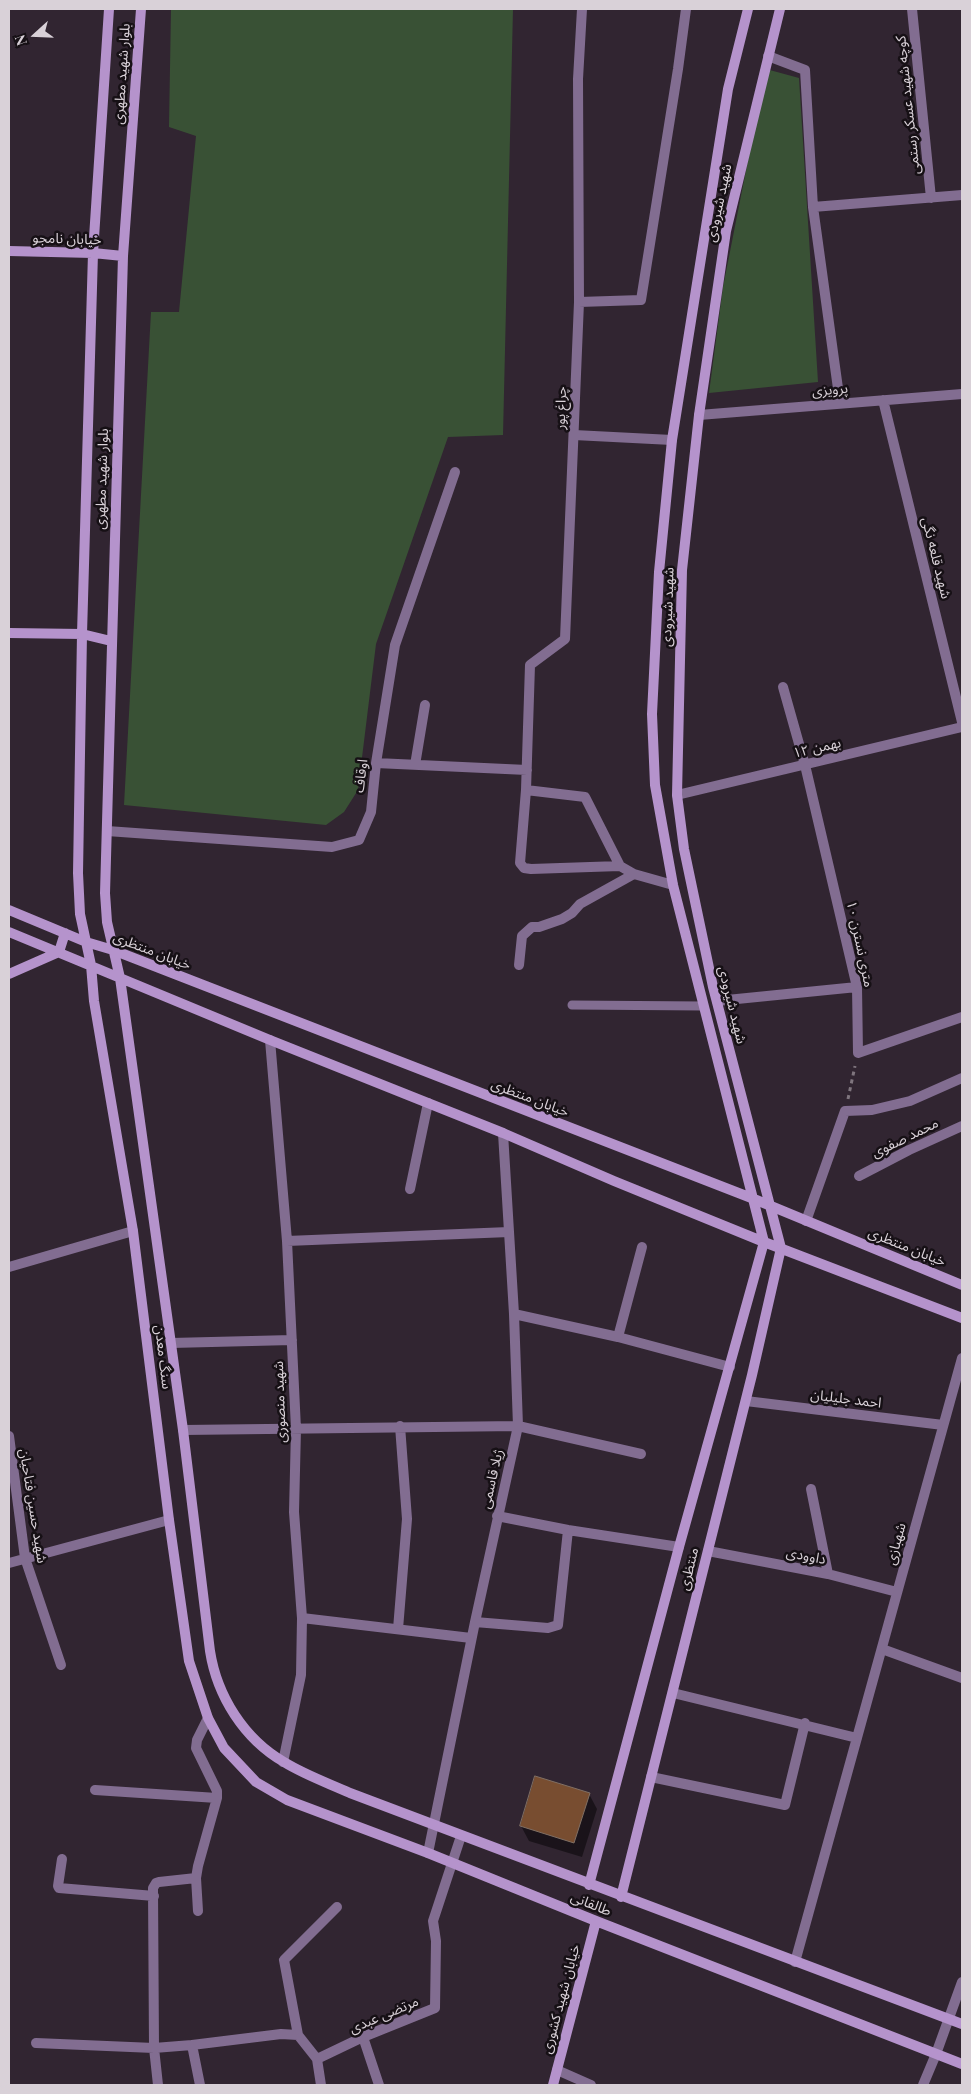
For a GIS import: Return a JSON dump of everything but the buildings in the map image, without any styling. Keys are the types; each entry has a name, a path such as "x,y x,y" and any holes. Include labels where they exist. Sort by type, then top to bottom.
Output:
{"main road":[{"name":"بلوار شهید مطهری","path":"91,965 80,914 78,873 82,634 93,253 109,9"},
{"name":"بلوار شهید مطهری","path":"113,950 107,922 105,893 111,641 123,256 141,9"},
{"name":"شهید شیرودی","path":"748,9 728,89 672,440 659,572 652,714 655,785 673,885 764,1242"},
{"name":"شهید شیرودی","path":"780,9 726,231 699,415 682,570 678,795 684,849 717,1001 780,1248"},
{"name":"خیابان نامجو","path":"9,251 93,253 123,256"},
{"path":"9,633 82,634 111,641"},
{"name":"خیابان منتظری","path":"9,910 86,942 113,950 754,1199 962,1285"},
{"path":"9,932 270,1040 503,1133 614,1181 764,1242 962,1318"},
{"path":"9,974 59,952 65,933"},
{"name":"سنگ معدن","path":"113,950 120,978 183,1430 213,1672 221,1693 238,1721"},
{"name":"سنگ معدن","path":"91,965 94,1001 133,1231 169,1520 189,1661 208,1718 224,1748"},
{"name":"منتظری","path":"589,1885 679,1547 764,1242"},
{"name":"منتظری","path":"621,1897 746,1400 780,1248"},
{"name":"طالقانی","path":"238,1721 259,1744 283,1762 350,1794 962,2024"},
{"name":"طالقانی","path":"224,1748 256,1782 287,1800 453,1862 962,2064"},
{"name":"خیابان شهید کشوری","path":"553,2085 596,1920"}],"street":[{"name":"چراغ پور","path":"582,9 578,79 579,302 565,639 530,665 526,790 520,863 524,868 620,866"},
{"path":"579,302 641,300 686,9"},
{"name":"کوچه شهید عسکر رستمی","path":"912,9 931,198"},
{"path":"768,56 805,70 813,207 840,403"},
{"path":"813,207 962,196"},
{"name":"پرویزی","path":"699,415 962,394"},
{"name":"شهید قلعه نگی","path":"883,400 962,722"},
{"path":"574,435 672,440"},
{"name":"اوقاف","path":"107,831 332,847 359,840 371,812 376,763 395,645 455,472"},
{"name":"۱۰ متری نسترن","path":"782,687 805,765 857,987 858,1053"},
{"path":"414,765 425,705"},
{"name":"۱۲ بهمن","path":"678,795 962,727"},
{"path":"376,763 527,770"},
{"path":"526,790 585,797 620,866 634,874 673,885"},
{"path":"519,965 522,936 532,927 539,927 562,919 580,904 634,874"},
{"path":"717,1001 857,987"},
{"path":"858,1053 962,1017"},
{"name":"شهید منصوری","path":"270,1040 287,1241 296,1429 294,1512 302,1618 301,1676 283,1762"},
{"path":"806,1221 845,1111 872,1110 910,1101 962,1078"},
{"path":"410,1189 428,1103"},
{"name":"محمد صفوی","path":"859,1176 909,1150 962,1126"},
{"name":"ژیلا قاسمی","path":"428,1853 475,1622 518,1426 514,1314 503,1133"},
{"path":"9,1267 133,1231"},
{"path":"287,1241 509,1232"},
{"path":"618,1337 642,1247"},
{"path":"514,1314 618,1337 730,1366"},
{"path":"170,1343 292,1340"},
{"name":"شهبازی","path":"796,1962 962,1358"},
{"name":"احمد جلیلیان","path":"746,1400 943,1426"},
{"path":"398,1629 407,1519 400,1426"},
{"path":"183,1430 518,1426 641,1454"},
{"name":"شهید حسین فتاحیان","path":"9,1436 25,1558 61,1664"},
{"path":"811,1489 828,1574"},
{"path":"498,1516 568,1530 679,1547"},
{"path":"9,1562 169,1520"},
{"path":"475,1622 548,1628 558,1625 568,1530"},
{"name":"داوودی","path":"708,1552 828,1574 898,1592"},
{"path":"302,1618 472,1638"},
{"path":"882,1649 962,1677"},
{"path":"673,1692 805,1723 857,1738"},
{"path":"198,1911 196,1878 198,1866 217,1798 217,1791 196,1748 197,1740 208,1718"},
{"path":"651,1777 785,1805 805,1723"},
{"path":"95,1790 217,1798"},
{"path":"453,1862 461,1836"},
{"path":"62,1859 59,1888 154,1896"},
{"name":"مرتضی عبدی","path":"317,2059 363,2037 435,2008 436,1941 433,1921 453,1862"},
{"path":"158,2085 154,2048 154,1896 156,1884 196,1878"},
{"path":"321,2085 317,2059 298,2035 284,1960 337,1907"},
{"path":"923,2085 962,1982"},
{"path":"36,2043 154,2048 281,2034 298,2035"},
{"path":"363,2037 379,2085"},
{"path":"192,2045 200,2085"},
{"path":"557,2070 591,2085"}],"lane":[{"path":"572,1005 703,1006"}],"path":[{"path":"845,1111 858,1053"}],"green space":[{"path":"171,9 513,9 503,435 448,437 376,644 358,790 344,812 326,825 124,805 151,312 179,312 196,136 169,127"},
{"path":"766,69 799,78 818,382 709,393 723,287"}]}
